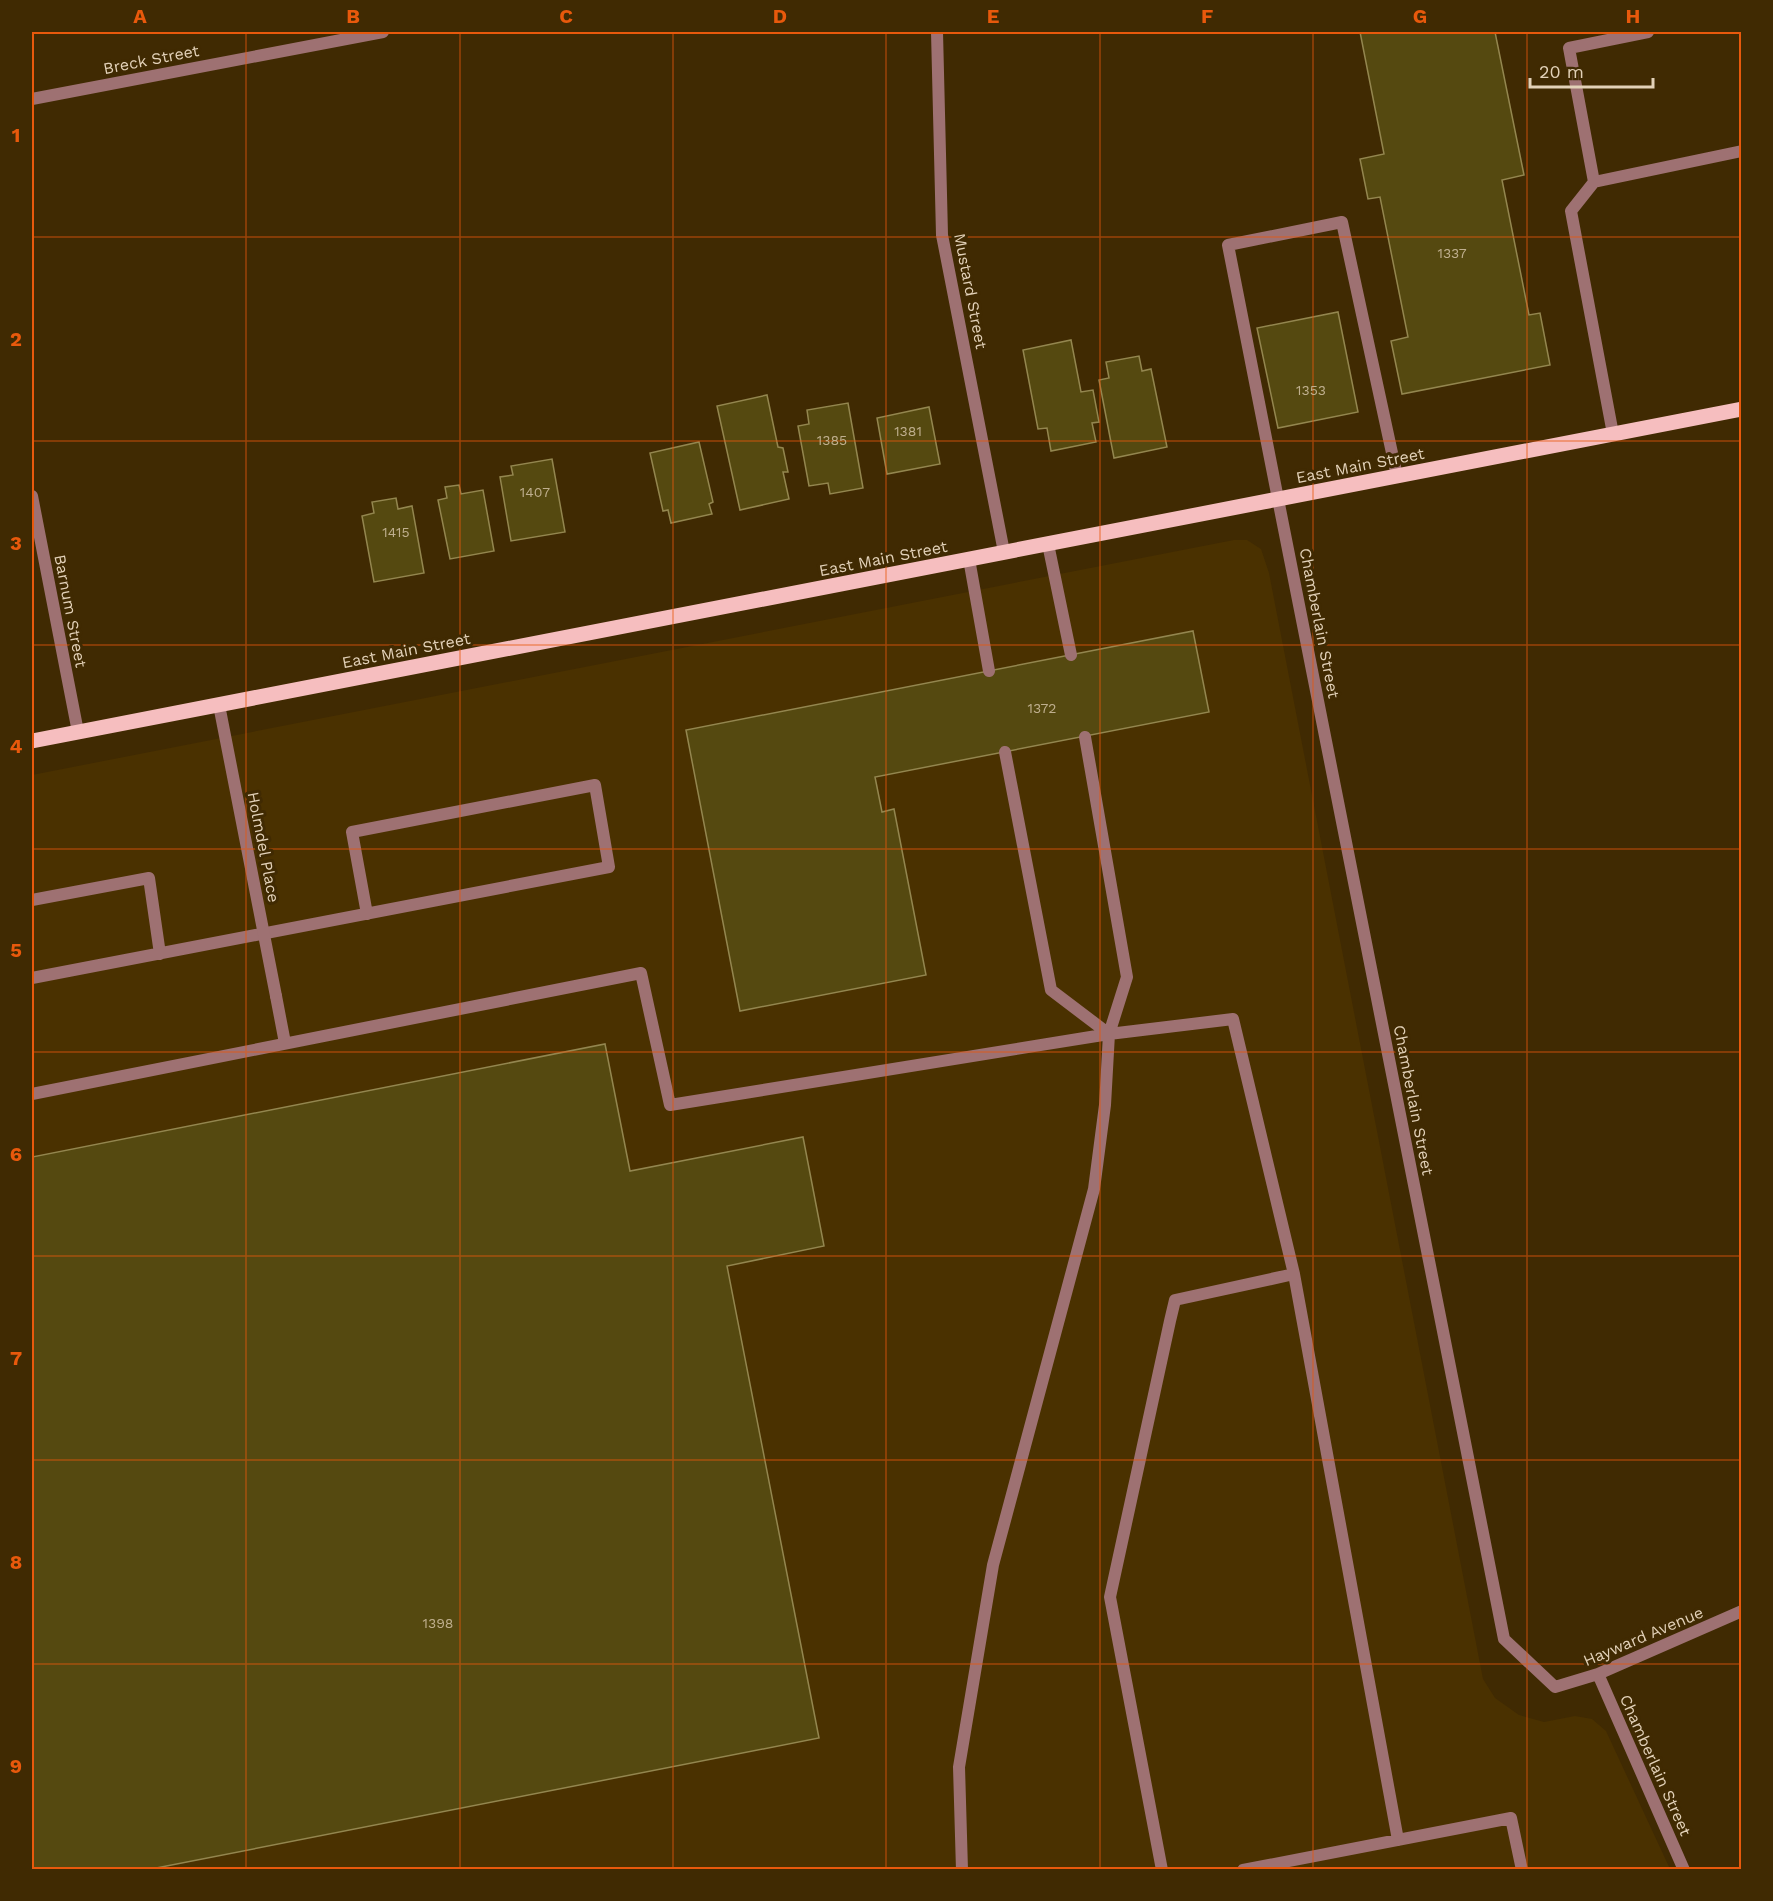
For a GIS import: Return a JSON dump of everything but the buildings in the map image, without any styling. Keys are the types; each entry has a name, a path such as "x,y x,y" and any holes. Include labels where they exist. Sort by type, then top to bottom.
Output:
{"main road":[{"name":"East Main Street","path":"32,741 1742,409"}],"street":[{"name":"Breck Street","path":"32,99 383,32"},
{"name":"Mustard Street","path":"937,32 942,235 1004,552"},
{"path":"1594,182 1569,48 1648,32"},
{"path":"1613,434 1571,211 1594,182 1742,151"},
{"name":"Chamberlain Street","path":"1396,476 1342,222 1228,245 1504,1639 1555,1687"},
{"name":"Barnum Street","path":"32,496 78,732"},
{"path":"1048,544 1071,655"},
{"path":"969,559 989,671"},
{"name":"Holmdel Place","path":"219,705 285,1043"},
{"path":"962,1869 959,1767 993,1565 1094,1189 1106,1106 1109,1034 1127,977 1084,737"},
{"path":"1005,752 1052,990 1109,1034"},
{"path":"32,978 264,934 367,914 609,867 595,785 352,832 367,914"},
{"path":"32,900 149,879 160,954"},
{"path":"32,1094 641,973 670,1105 1109,1034 1233,1019 1294,1274 1398,1840"},
{"path":"1162,1869 1110,1597 1170,1321 1175,1300 1294,1274"},
{"name":"Hayward Avenue","path":"1555,1687 1598,1674 1742,1611"},
{"name":"Chamberlain Street","path":"1598,1674 1684,1869"},
{"path":"1243,1869 1510,1818 1522,1869"}],"shaded area":[{"path":"1234,540 1247,540 1261,549 1269,573 1483,1679 1495,1698 1519,1715 1544,1722 1575,1716 1592,1719 1606,1731 1670,1869 32,1870 32,775"}]}
